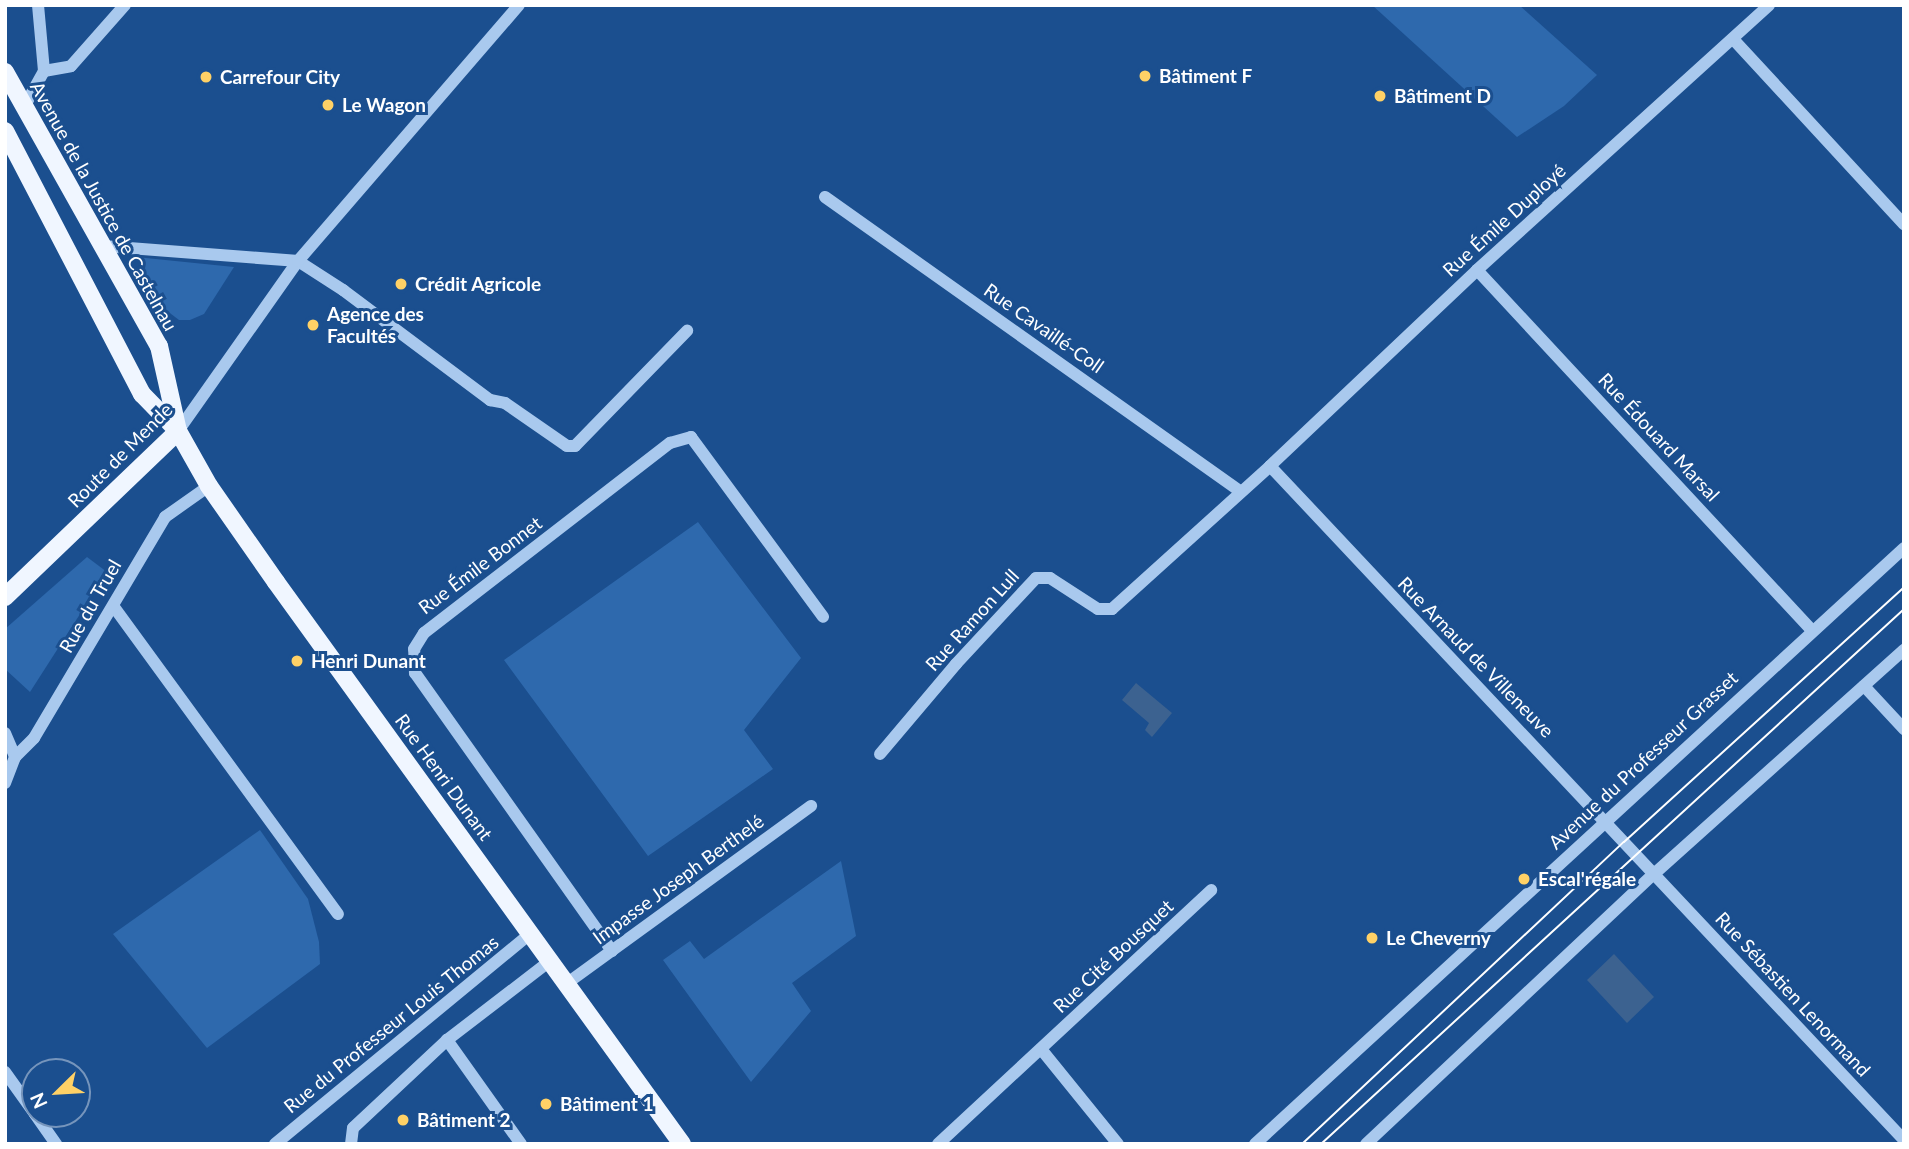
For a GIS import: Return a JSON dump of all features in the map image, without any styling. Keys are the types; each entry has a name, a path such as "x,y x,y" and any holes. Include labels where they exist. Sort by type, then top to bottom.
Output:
{"main road":[{"name":"Avenue de la Justice de Castelnau","path":"5,72 159,346 178,431"},
{"path":"5,131 135,382 142,394 178,431"},
{"name":"Rue Henri Dunant","path":"178,431 209,486 682,1144"},
{"name":"Route de Mende","path":"5,597 178,431"}],"street":[{"path":"24,107 44,71 38,5"},
{"path":"44,71 71,66 125,5"},
{"name":"Route de Mende","path":"178,431 298,261 519,5"},
{"name":"Rue Émile Duployé","path":"1270,466 1477,270 1769,5"},
{"path":"1733,39 1904,224"},
{"name":"Rue Cavaillé-Coll","path":"825,197 1240,491"},
{"path":"103,247 298,261 343,290 490,400 505,403 567,446 575,446 687,331"},
{"name":"Rue Édouard Marsal","path":"1477,270 1812,631"},
{"name":"Rue Émile Bonnet","path":"612,951 415,673 414,649 424,632 670,443 691,437 823,617"},
{"name":"Rue Ramon Lull","path":"880,754 956,664 1036,578 1050,578 1098,608 1112,609 1270,466"},
{"name":"Rue Arnaud de Villeneuve","path":"1270,466 1654,874"},
{"name":"Rue du Truel","path":"5,783 15,757 34,738 165,517 209,486"},
{"name":"Avenue du Professeur Grasset","path":"1255,1144 1731,700 1904,548"},
{"path":"114,607 338,915"},
{"path":"1366,1144 1654,874 1904,650"},
{"path":"1864,686 1904,729"},
{"path":"5,733 15,757"},
{"name":"Impasse Joseph Berthelé","path":"566,984 811,806"},
{"name":"Rue Sébastien Lenormand","path":"1654,874 1904,1140"},
{"name":"Rue Cité Bousquet","path":"938,1144 1211,890"},
{"name":"Rue du Professeur Louis Thomas","path":"275,1144 530,933"},
{"path":"351,1144 353,1128 447,1040 550,961"},
{"path":"447,1040 522,1144"},
{"path":"1041,1049 1118,1144"},
{"path":"5,1072 21,1094"},
{"path":"45,1128 56,1144"}],"shaded area":[{"path":"1372,5 1519,5 1597,75 1564,106 1517,137"},
{"path":"136,257 234,267 204,314 190,320 179,320 162,307"},
{"path":"698,522 801,658 744,730 773,769 648,856 504,660"},
{"path":"87,557 107,572 30,692 5,669 5,629"},
{"path":"1136,683 1172,713 1152,737 1145,730 1149,723 1122,700"},
{"path":"260,830 308,899 319,942 320,964 207,1048 113,934"},
{"path":"841,861 856,936 792,983 811,1011 751,1082 663,960 690,941 704,959"},
{"path":"1614,954 1654,997 1627,1023 1587,980"}],"tram line":[{"path":"1302,1144 1624,842 1904,587"},
{"path":"1321,1144 1904,609"}],"place":[{"name":"Bâtiment F","path":"1145,76"},
{"name":"Carrefour City","path":"206,77"},
{"name":"Bâtiment D","path":"1380,96"},
{"name":"Le Wagon","path":"328,105"},
{"name":"Crédit Agricole","path":"401,284"},
{"name":"Agence des Facultés","path":"313,325"},
{"name":"Henri Dunant","path":"297,661"},
{"name":"Escal'régale","path":"1524,879"},
{"name":"Le Cheverny","path":"1372,938"},
{"name":"Bâtiment 1","path":"546,1104"},
{"name":"Bâtiment 2","path":"403,1120"}]}
